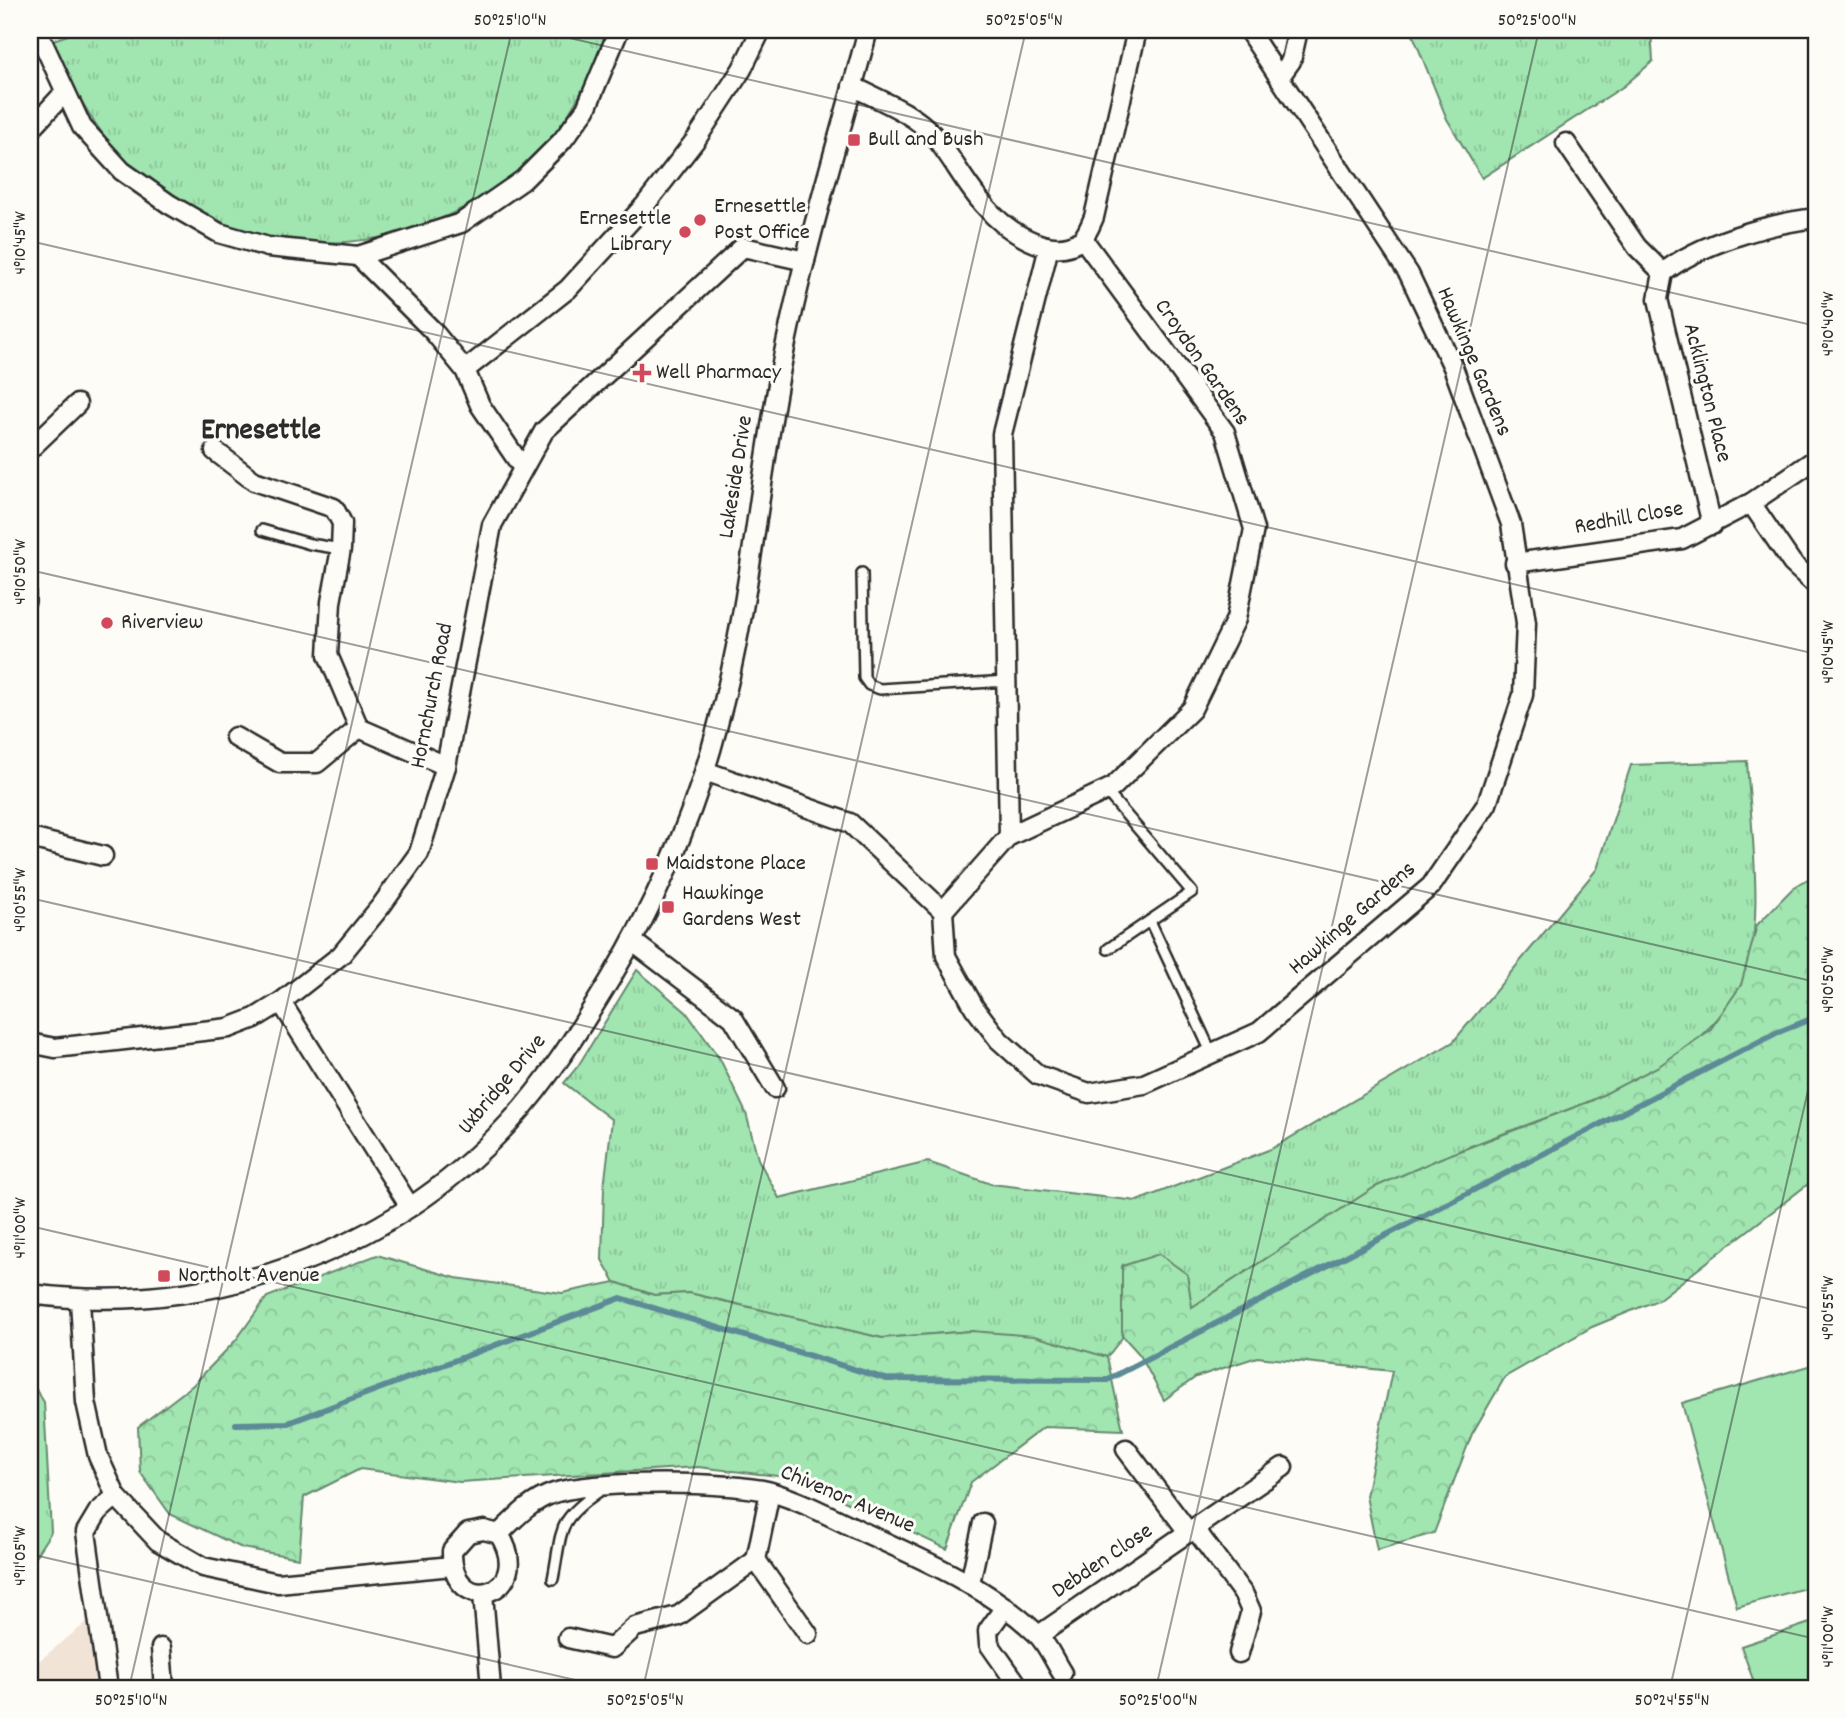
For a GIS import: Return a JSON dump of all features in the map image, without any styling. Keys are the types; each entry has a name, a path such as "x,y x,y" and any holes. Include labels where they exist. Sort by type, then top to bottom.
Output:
{"street":[{"path":"37,30 82,127 122,171 169,204 219,233 268,247 358,256 461,223 523,180 562,141 586,109 619,30"},
{"path":"465,370 568,289 645,205 697,138 742,69 761,30"},
{"name":"Lakeside Drive","path":"705,771 735,651 774,402 804,261 868,30"},
{"path":"852,86 903,111 933,134 984,205 1003,224 1049,247 1069,245 1083,239 1094,217 1137,30"},
{"name":"Hawkinge Gardens","path":"943,911 946,956 974,1007 999,1040 1038,1076 1088,1093 1144,1084 1259,1032 1431,886 1487,804 1522,695 1526,622 1511,524 1453,367 1409,274 1248,30"},
{"path":"1280,75 1290,61 1298,30"},
{"path":"30,130 65,92"},
{"path":"1566,143 1637,247 1662,273 1678,260 1703,247 1816,218"},
{"name":"Croydon Gardens","path":"943,911 1009,836 1113,787 1192,709 1235,624 1254,529 1225,432 1083,239"},
{"name":"Hornchurch Road","path":"30,1042 55,1048 229,1028 281,1002 341,955 419,853 446,766 492,525 544,431 743,247 804,261"},
{"path":"1009,836 1002,434 1049,247"},
{"path":"358,256 433,331 465,370 480,405 522,467"},
{"name":"Acklington Place","path":"1662,273 1658,299 1712,525"},
{"path":"30,449 78,404"},
{"path":"215,451 254,481 334,508 342,523 341,549 331,602 328,655 359,728 446,766"},
{"name":"Redhill Close","path":"1515,564 1682,539 1751,503 1816,459"},
{"path":"1751,503 1792,563 1816,585"},
{"path":"235,737 279,763 317,763 359,728"},
{"path":"705,771 850,823 943,911"},
{"name":"Uxbridge Drive","path":"80,1300 162,1297 218,1288 290,1267 353,1240 410,1207 473,1158 523,1107 580,1030 632,941 673,858 705,771"},
{"path":"30,838 103,856"},
{"path":"632,941 733,1018 775,1088"},
{"path":"281,1002 410,1207"},
{"path":"30,1294 80,1300 86,1402 98,1456 116,1496 158,1541 203,1567 278,1583 452,1566"},
{"path":"1126,1449 1244,1595 1251,1611 1240,1654"},
{"name":"Debden Close","path":"1039,1635 1283,1467"},
{"name":"Chivenor Avenue","path":"499,1534 532,1504 554,1493 605,1487 702,1485 770,1492 806,1505 970,1583 1005,1606 1039,1635 1062,1673"},
{"path":"568,1638 612,1648 635,1627 678,1616 756,1560 770,1492"},
{"path":"108,1688 86,1532 98,1512 116,1496"},
{"path":"970,1583 983,1523"},
{"path":"484,1530 499,1534 508,1548 509,1563 504,1582 496,1591 483,1594 468,1590 457,1580 452,1566 452,1551 460,1538 484,1530"},
{"path":"756,1560 808,1634"},
{"path":"483,1594 491,1688"},
{"path":"1005,1606 988,1631 989,1644 1020,1688"},
{"path":"161,1648 164,1688"}],"lane":[{"path":"262,530 310,544 341,549"},
{"path":"862,573 864,678 869,685 880,689 1008,681"},
{"path":"30,575 30,602"},
{"path":"1105,790 1192,892 1108,949"},
{"path":"1150,921 1212,1054"},
{"path":"553,1579 564,1520 575,1508 605,1487"}],"shaded area":[{"path":"87,1622 101,1688 30,1688 30,1668"}],"green space":[{"path":"82,30 608,30 587,82 569,113 547,143 514,176 475,201 422,226 366,240 336,243 278,239 241,230 183,201 133,168 93,120 67,73 53,40"},
{"path":"1411,30 1651,30 1653,61 1624,86 1482,178 1447,119"},
{"path":"1747,761 1755,877 1753,939 1740,987 1715,1022 1683,1050 1647,1074 1607,1094 1481,1142 1422,1168 1276,1253 1192,1308 1123,1265 1122,1338 1107,1357 1072,1348 971,1331 882,1338 689,1293 654,1295 615,1282 602,1260 604,1188 612,1120 564,1083 578,1066 637,970 686,1012 720,1059 746,1113 758,1159 779,1198 928,1162 991,1184 1137,1201 1271,1149 1453,1042 1597,869 1631,765"},
{"path":"1816,874 1816,1180 1658,1300 1592,1327 1505,1377 1472,1434 1434,1533 1377,1550 1366,1496 1392,1371 1257,1357 1196,1377 1164,1400 1140,1355 1122,1335 1122,1266 1159,1254 1187,1274 1192,1307 1375,1187 1441,1158 1591,1101 1659,1066 1710,1030 1741,985 1757,925 1793,888"},
{"path":"377,1255 456,1278 562,1293 615,1282 654,1295 689,1293 882,1338 971,1331 1034,1336 1107,1357 1123,1430 1044,1427 971,1482 947,1549 795,1478 698,1467 460,1482 360,1469 304,1497 299,1558 242,1548 170,1514 140,1472 138,1427 193,1385 236,1340 267,1297"},
{"path":"1816,1364 1816,1585 1737,1607 1682,1403"},
{"path":"30,1380 44,1402 51,1532 30,1564"},
{"path":"1816,1621 1816,1688 1756,1688 1741,1646"}],"waterway":[{"path":"236,1424 288,1423 621,1298 886,1379 1107,1380 1776,1033 1816,1017"}],"place":[{"name":"Bull and Bush","path":"854,140"},
{"name":"Ernesettle Post Office","path":"700,220"},
{"name":"Ernesettle Library","path":"685,232"},
{"name":"Well Pharmacy","path":"642,373"},
{"name":"Riverview","path":"107,623"},
{"name":"Maidstone Place","path":"652,864"},
{"name":"Hawkinge Gardens West","path":"668,907"},
{"name":"Northolt Avenue","path":"164,1276"}],"district":[{"name":"Ernesettle","path":"261,432"}]}
